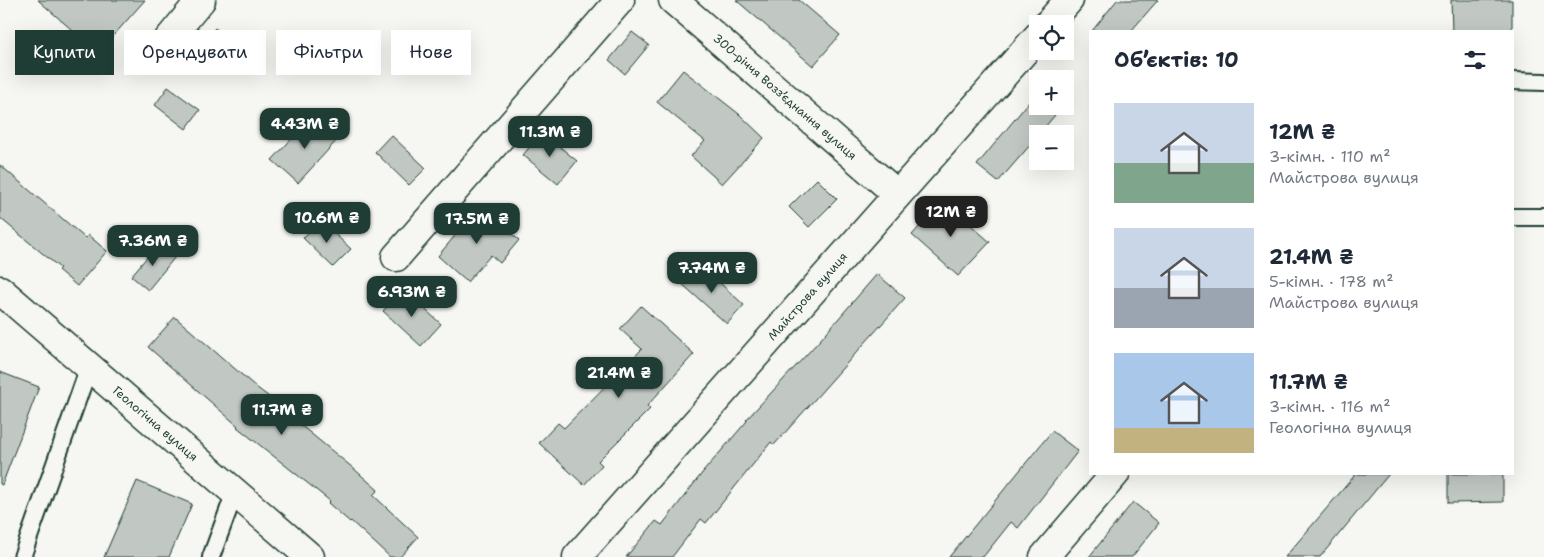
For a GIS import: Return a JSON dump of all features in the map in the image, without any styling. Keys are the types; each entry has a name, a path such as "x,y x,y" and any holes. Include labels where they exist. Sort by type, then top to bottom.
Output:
{"street":[{"path":"176,30 201,0"},
{"path":"396,257 620,0"},
{"name":"300-річчя Возз’єднання вулиця","path":"673,0 897,194"},
{"path":"1056,15 1069,0"},
{"name":"Майстрова вулиця","path":"577,557 1029,46"},
{"name":"Геологічна вулиця","path":"0,290 310,557"},
{"path":"1044,557 1114,475"}],"lane":[{"path":"1514,81 1544,82"},
{"path":"1514,216 1544,217"},
{"path":"22,557 89,367"},
{"path":"210,557 235,492"}],"building":[{"path":"38,0 145,0 114,35 114,30 72,30"},
{"path":"736,0 799,0 840,35 813,66"},
{"path":"1117,0 1158,0 1132,30 1093,30"},
{"path":"1451,0 1512,0 1512,30 1452,30"},
{"path":"632,32 649,45 625,74 609,60"},
{"path":"683,70 739,114 764,138 722,184 691,156 705,141 657,102"},
{"path":"168,87 200,110 186,129 155,105"},
{"path":"1029,102 1029,115 1055,115 1047,125 1029,125 1029,146 998,182 977,165"},
{"path":"313,116 338,139 298,183 272,160"},
{"path":"542,132 577,161 558,184 523,155"},
{"path":"391,135 426,168 409,185 375,152"},
{"path":"0,165 85,238 88,235 107,251 77,286 58,270 60,268 0,218"},
{"path":"817,179 837,199 809,227 789,207"},
{"path":"943,200 990,242 958,276 912,235"},
{"path":"479,207 519,240 500,263 491,255 467,282 438,256"},
{"path":"320,220 351,249 333,267 303,238"},
{"path":"159,243 175,257 148,290 131,276"},
{"path":"698,263 744,305 727,324 681,283"},
{"path":"877,274 905,298 774,445 771,442 706,523 701,519 672,557 626,557 656,521 662,525 746,420 820,340"},
{"path":"403,289 441,324 421,346 383,311"},
{"path":"641,306 694,354 647,406 650,409 598,461 602,465 584,485 539,443 558,423 564,428 642,349 620,329"},
{"path":"175,317 256,387 289,412 287,414 378,490 373,495 418,537 400,557 390,557 351,521 328,503 330,501 237,427 148,347"},
{"path":"0,372 39,387 2,485 0,484"},
{"path":"1052,431 1078,451 1018,528 1011,522 983,557 949,557"},
{"path":"1355,475 1388,475 1320,557 1285,557"},
{"path":"1448,475 1503,475 1503,502 1448,503"},
{"path":"137,481 192,504 169,557 104,557"},
{"path":"1133,502 1159,523 1132,557 1089,557"}]}
